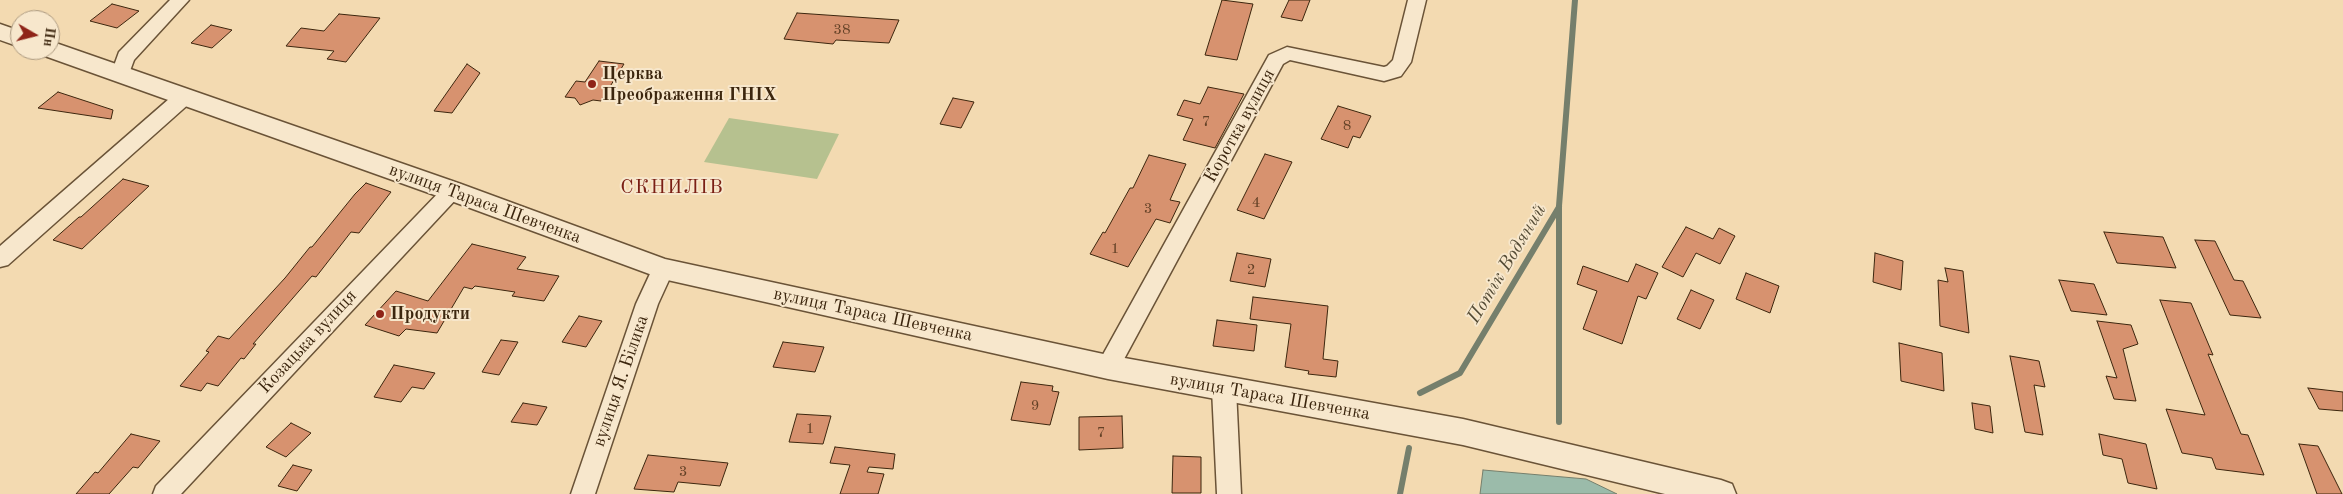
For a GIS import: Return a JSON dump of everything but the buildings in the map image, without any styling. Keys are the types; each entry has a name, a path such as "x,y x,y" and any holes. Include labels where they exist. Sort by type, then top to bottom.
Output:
{"street":[{"path":"120,74 126,57 180,0"},
{"name":"Коротка вулиця","path":"1108,367 1276,60 1287,53 1384,74 1394,71 1402,62 1417,0"},
{"name":"вулиця Тараса Шевченка","path":"60,53 452,191 663,269 1108,367 1463,432 1721,494"},
{"path":"4,251 184,97"},
{"name":"Козацька вулиця","path":"165,494 452,191"},
{"name":"вулиця Я. Білика","path":"583,494 647,304 663,269"},
{"path":"1224,389 1229,494"}],"green space":[{"path":"729,118 839,134 817,179 704,162"}],"shaded area":[{"path":"1483,470 1586,479 1617,494 1480,494"}],"waterway":[{"name":"Потік Водяний","path":"1559,207 1575,0"},
{"name":"Потік Водяний","path":"1420,393 1460,373 1559,207"},
{"path":"1559,207 1559,422"},
{"name":"Потік Водяний","path":"1400,494 1409,448"}],"place":[{"name":"Церква Преображення ГНІХ","path":"592,84"},
{"name":"Продукти","path":"380,314"}],"district":[{"name":"СКНИЛІВ","path":"672,188"}]}
